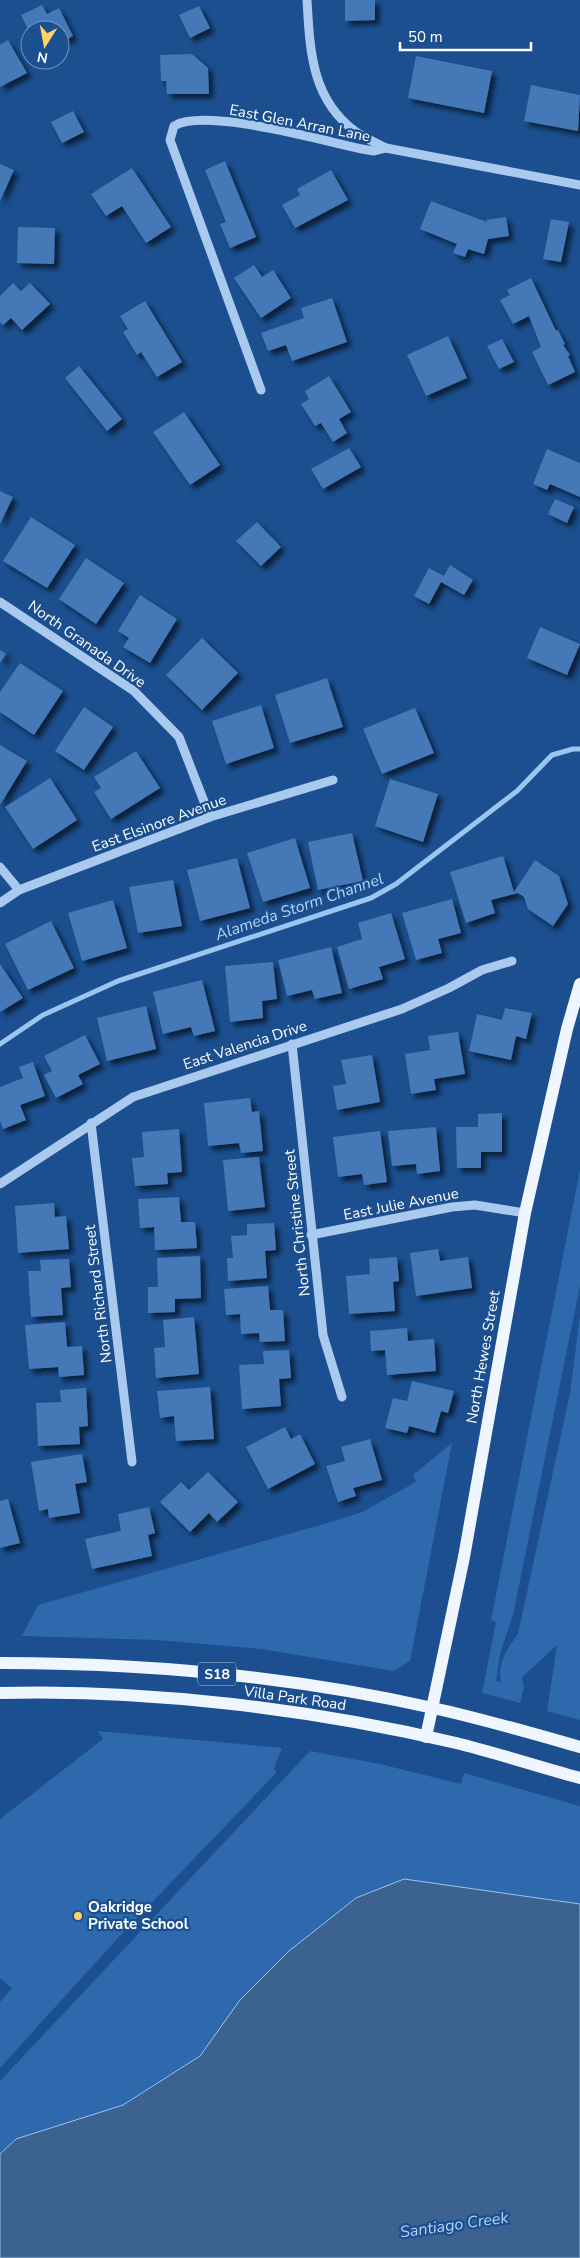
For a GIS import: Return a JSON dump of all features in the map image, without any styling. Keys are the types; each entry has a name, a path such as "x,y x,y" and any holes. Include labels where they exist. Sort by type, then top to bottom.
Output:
{"main road":[{"name":"North Hewes Street","path":"426,1737 466,1547 526,1213 567,1029 580,984"},
{"name":"Villa Park Road","path":"0,1663 111,1665 170,1669 301,1684 432,1708 580,1747"},
{"name":"Villa Park Road","path":"0,1693 102,1695 231,1706 310,1716 426,1737 580,1778"}],"street":[{"path":"307,0 311,59 324,95 338,114 356,132 386,148"},
{"name":"East Glen Arran Lane","path":"261,390 170,140 174,126 184,121 233,122 362,149 374,151 386,148 580,185"},
{"name":"North Granada Drive","path":"0,602 134,691 179,737 210,817"},
{"name":"East Elsinore Avenue","path":"0,903 19,890 210,817 333,780"},
{"path":"0,867 19,890"},
{"name":"East Valencia Drive","path":"0,1184 133,1097 402,1009 449,988 482,970 512,961"},
{"name":"North Christine Street","path":"292,1044 323,1335 342,1397"},
{"name":"North Richard Street","path":"91,1123 132,1462"},
{"name":"East Julie Avenue","path":"312,1235 452,1207 475,1205 526,1213"}],"shaded area":[{"path":"580,1170 580,1286 513,1615 500,1654 496,1681 501,1682 500,1669 502,1662 518,1634 570,1393 580,1316 580,1720 547,1711 557,1645 522,1677 524,1687 520,1703 482,1693 496,1622 491,1620"},
{"path":"452,1443 410,1661 394,1671 261,1649 158,1640 22,1636 38,1605 362,1512 416,1482 413,1475"},
{"name":"Oakridge Private School","path":"98,1731 282,1748 274,1768 276,1773 116,1940 0,2068 0,2002 12,1988 0,1978 0,1819 103,1739"},
{"path":"310,1751 380,1764 461,1784 464,1773 580,1806 580,1904 506,1893 289,1951 240,2000 200,2056 123,2105 16,2139 0,2154 0,2081"}],"water":[{"name":"Santiago Creek","path":"404,1879 580,1904 580,2258 0,2258 0,2154 16,2139 123,2105 200,2056 240,2000 289,1951 356,1898"}],"building":[{"path":"345,0 375,0 375,20 345,21"},
{"path":"42,5 47,14 59,8 65,20 23,20 21,15"},
{"path":"199,6 210,28 190,38 179,15"},
{"path":"8,40 20,61 20,70 25,70 27,73 0,87 0,45"},
{"path":"192,54 208,68 209,94 167,94 166,81 161,81 160,55"},
{"path":"416,56 492,71 484,113 408,98"},
{"path":"531,85 580,95 578,131 524,121"},
{"path":"73,111 84,132 62,143 51,122"},
{"path":"225,161 256,237 230,248 220,224 226,222 205,170"},
{"path":"0,164 14,170 0,201"},
{"path":"132,168 171,227 146,243 122,206 106,216 91,194"},
{"path":"331,170 348,200 295,228 282,205 300,195 297,189"},
{"path":"431,201 487,222 486,220 506,217 509,236 488,239 484,254 468,249 465,257 453,253 457,244 420,229"},
{"path":"551,219 569,222 561,262 543,259"},
{"path":"18,227 55,228 54,264 17,263"},
{"path":"254,265 262,277 273,270 291,298 261,318 234,278"},
{"path":"531,278 556,331 558,330 565,344 563,345 570,355 568,356 575,372 548,385 532,352 541,347 529,316 513,324 500,300 510,295 507,290"},
{"path":"13,283 21,291 30,283 50,304 22,330 11,318 3,325 0,322 0,296"},
{"path":"332,298 347,342 292,361 286,345 268,351 261,333 304,318 301,308"},
{"path":"145,301 182,362 157,377 141,352 137,355 123,332 128,329 120,316"},
{"path":"448,336 467,378 426,396 407,355"},
{"path":"502,339 514,362 499,369 487,346"},
{"path":"79,366 122,419 107,431 65,378"},
{"path":"329,376 351,412 339,419 347,433 333,442 321,423 315,426 301,404 309,399 305,391"},
{"path":"184,412 220,465 190,485 153,432"},
{"path":"349,448 361,467 323,489 311,469"},
{"path":"547,449 580,463 580,497 550,484 547,490 533,484"},
{"path":"0,491 13,497 0,524"},
{"path":"555,499 574,507 567,523 548,514"},
{"path":"31,517 75,545 47,588 3,561"},
{"path":"257,522 281,547 261,566 236,541"},
{"path":"86,558 124,583 96,624 59,599"},
{"path":"450,565 473,580 464,595 441,582 429,604 414,596 429,568 444,576"},
{"path":"140,595 177,619 150,663 123,647 129,638 118,631"},
{"path":"540,627 580,644 567,675 527,658"},
{"path":"202,638 238,673 202,710 166,675"},
{"path":"0,650 6,654 0,663"},
{"path":"20,663 63,691 34,735 0,712 0,692"},
{"path":"327,678 343,727 290,743 275,695"},
{"path":"261,705 274,748 226,764 212,721"},
{"path":"84,707 113,727 84,770 55,751"},
{"path":"415,708 434,753 382,774 363,729"},
{"path":"0,745 27,761 0,805"},
{"path":"136,751 160,788 111,819 94,792 101,788 94,777"},
{"path":"50,778 77,820 33,849 5,807"},
{"path":"390,779 438,794 423,842 375,826"},
{"path":"352,833 363,881 318,890 308,842"},
{"path":"295,838 310,888 263,902 247,853"},
{"path":"503,856 514,892 535,860 559,876 568,904 553,926 528,909 524,897 518,893 491,900 495,913 466,923 450,872"},
{"path":"237,858 250,908 200,921 187,870"},
{"path":"173,880 182,926 138,933 129,887"},
{"path":"452,899 461,933 438,939 442,953 416,960 402,913"},
{"path":"113,900 127,948 82,961 68,913"},
{"path":"391,913 405,959 379,967 383,979 349,989 337,947 362,939 358,923"},
{"path":"51,921 74,968 28,990 5,944"},
{"path":"331,947 342,993 315,999 312,990 287,996 278,960"},
{"path":"273,962 277,999 262,1001 263,1018 230,1022 225,966"},
{"path":"0,964 23,998 0,1012"},
{"path":"202,980 215,1031 194,1036 191,1027 163,1034 153,992"},
{"path":"146,1006 156,1049 107,1061 97,1018"},
{"path":"505,1008 532,1013 526,1039 516,1036 511,1060 469,1051 477,1014 502,1020"},
{"path":"458,1032 465,1074 434,1079 436,1090 411,1094 405,1054 430,1050 428,1036"},
{"path":"85,1035 100,1064 78,1075 83,1084 56,1098 44,1075 52,1071 44,1056"},
{"path":"372,1055 380,1102 337,1110 333,1086 346,1084 341,1060"},
{"path":"33,1062 45,1096 20,1105 26,1120 3,1129 0,1121 0,1087 23,1078 19,1067"},
{"path":"250,1098 252,1112 259,1111 263,1151 241,1153 239,1143 208,1146 204,1103"},
{"path":"502,1113 502,1152 481,1152 481,1168 457,1168 456,1127 478,1127 478,1114"},
{"path":"436,1127 440,1171 417,1174 416,1164 392,1166 388,1131"},
{"path":"179,1129 182,1172 167,1173 168,1184 135,1186 132,1158 144,1157 142,1132"},
{"path":"380,1131 387,1182 364,1185 362,1174 338,1177 333,1137"},
{"path":"259,1157 265,1207 228,1211 223,1160"},
{"path":"179,1197 181,1222 195,1222 197,1248 155,1250 154,1227 140,1228 138,1199"},
{"path":"54,1203 55,1217 66,1216 69,1249 18,1253 15,1206"},
{"path":"274,1223 276,1250 265,1251 267,1278 228,1281 227,1258 233,1258 231,1236 247,1235 247,1224"},
{"path":"438,1249 440,1261 468,1257 472,1288 416,1296 410,1253"},
{"path":"200,1256 201,1298 175,1299 175,1312 148,1313 148,1287 158,1287 157,1258"},
{"path":"397,1257 399,1281 393,1282 395,1311 349,1314 346,1276 370,1274 369,1259"},
{"path":"69,1259 71,1287 61,1288 63,1315 31,1317 28,1271 41,1271 40,1260"},
{"path":"268,1286 270,1310 283,1310 285,1341 260,1342 259,1333 241,1334 240,1314 226,1315 224,1289"},
{"path":"194,1317 199,1374 156,1378 154,1348 165,1347 163,1320"},
{"path":"65,1322 67,1347 82,1346 84,1375 59,1377 58,1367 29,1369 25,1325"},
{"path":"407,1328 408,1341 434,1339 436,1371 387,1375 385,1350 371,1351 370,1331"},
{"path":"289,1350 291,1378 279,1379 281,1406 242,1409 239,1365 264,1364 263,1351"},
{"path":"412,1381 454,1391 448,1413 441,1411 435,1433 409,1426 407,1433 385,1428 393,1398 407,1401"},
{"path":"210,1387 214,1439 176,1441 174,1416 160,1418 157,1391"},
{"path":"86,1388 88,1426 79,1427 80,1444 38,1446 36,1403 61,1402 60,1390"},
{"path":"285,1427 291,1439 300,1434 315,1464 268,1489 246,1447"},
{"path":"370,1439 382,1480 353,1488 356,1496 338,1502 326,1466 345,1461 341,1447"},
{"path":"82,1454 87,1482 75,1484 80,1513 49,1518 48,1509 39,1511 31,1462"},
{"path":"208,1472 238,1502 217,1522 209,1513 190,1532 160,1502 181,1482 189,1490"},
{"path":"8,1499 20,1543 0,1548 0,1501"},
{"path":"149,1507 155,1533 148,1535 152,1556 92,1569 85,1539 121,1531 118,1514"}],"waterway":[{"name":"Alameda Storm Channel","path":"0,1044 43,1015 118,981 371,898 396,884 517,791 552,755 580,749"}],"place":[{"name":"Oakridge Private School","path":"78,1916"}]}
